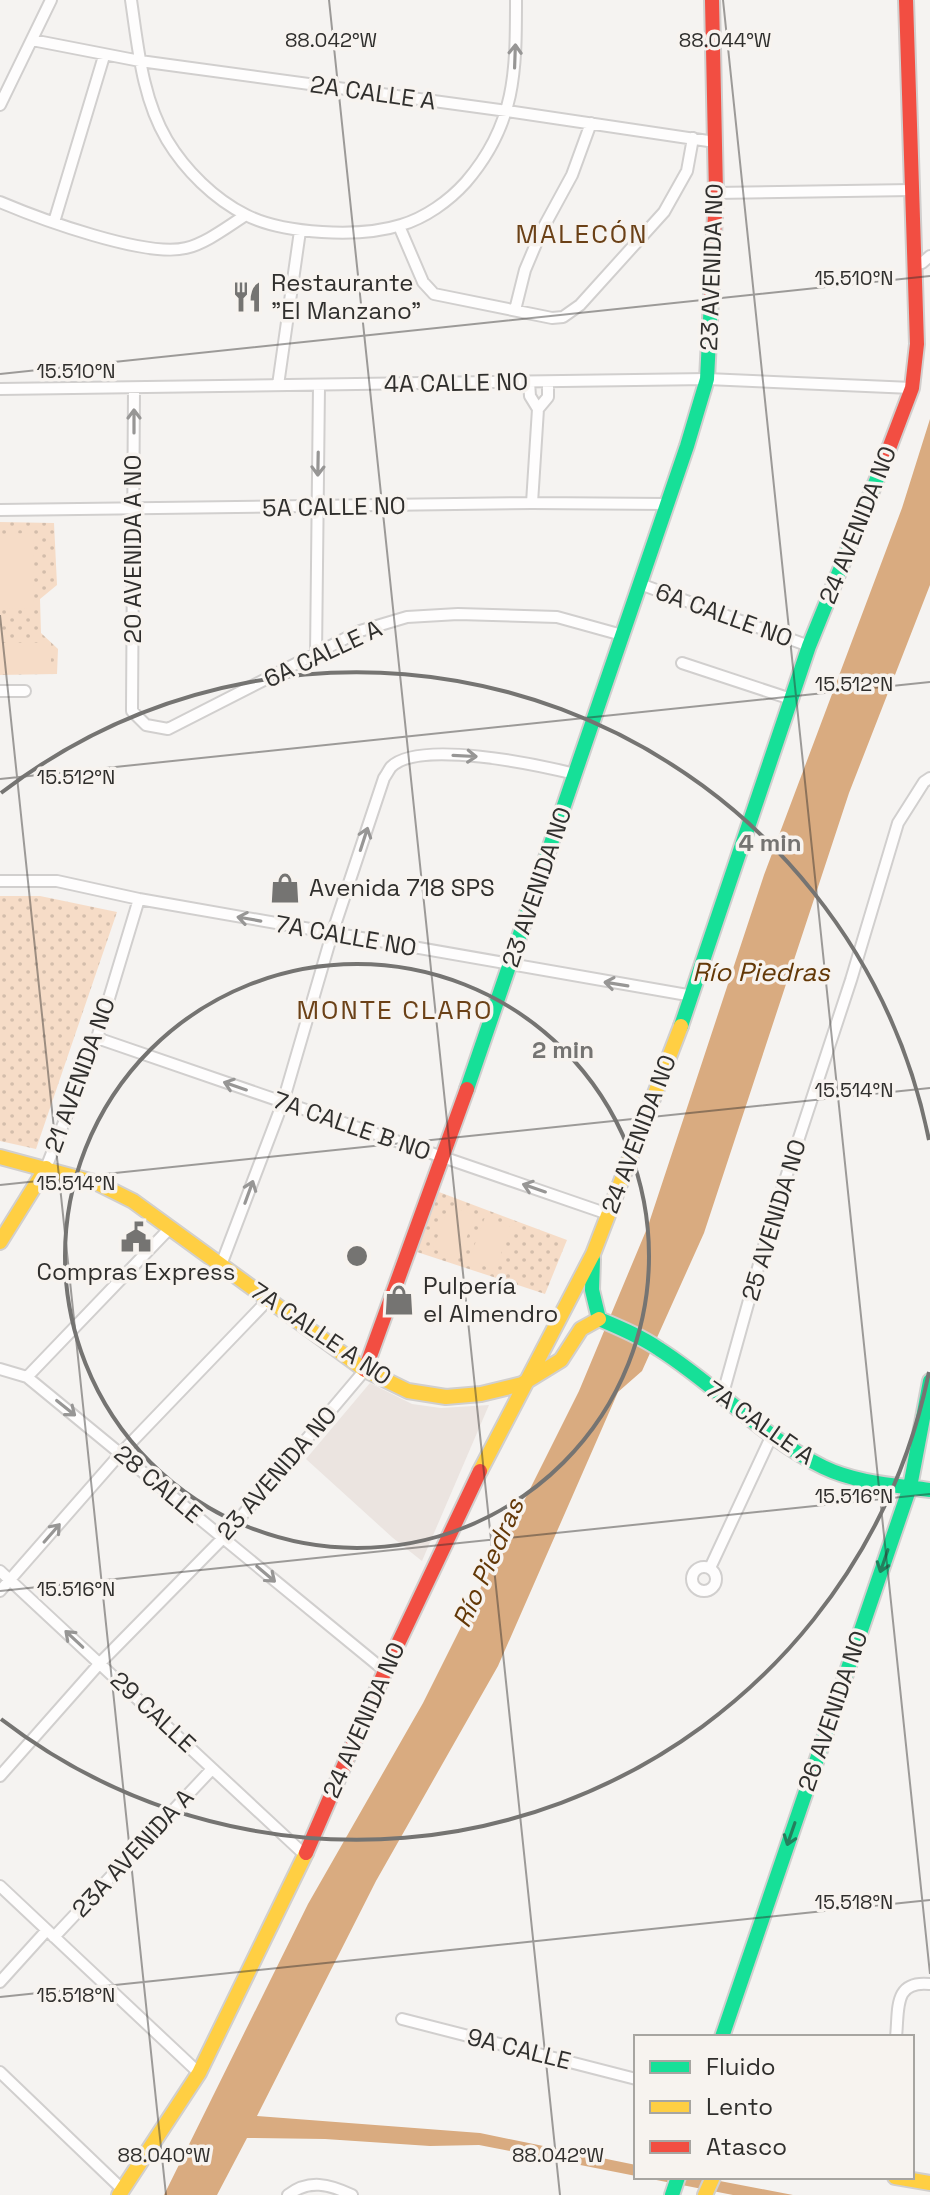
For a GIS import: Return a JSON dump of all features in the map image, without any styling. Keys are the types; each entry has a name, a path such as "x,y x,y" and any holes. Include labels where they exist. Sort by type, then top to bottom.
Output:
{"street":[{"path":"0,105 51,0"},
{"path":"131,0 140,61 151,104 167,140 191,172 221,199 246,215 300,231 345,232 399,226 432,211 465,182 490,147 507,111 516,61 516,0"},
{"name":"23 AVENIDA NO","path":"0,1776 100,1663 223,1538 365,1370 444,1157 510,966 707,379 716,193 712,0"},
{"name":"24 AVENIDA NO","path":"121,2192 199,2073 305,1855 385,1671 522,1384 593,1254 693,996 809,646 861,523 912,388 917,344 906,0"},
{"name":"2A CALLE A","path":"32,40 104,56 715,142"},
{"path":"54,222 104,56"},
{"path":"515,310 525,270 541,232 572,175 591,123"},
{"path":"399,226 429,290 441,297 541,316 563,317 580,305 664,212 687,171 693,138"},
{"path":"716,193 912,190"},
{"path":"0,202 54,222 144,248 166,251 188,248 246,215"},
{"path":"278,385 300,231"},
{"path":"915,264 922,263 930,256"},
{"name":"4A CALLE NO","path":"0,389 707,379 912,388"},
{"path":"529,382 530,396 538,409 532,503"},
{"path":"538,409 548,397 548,382"},
{"path":"316,655 319,386"},
{"name":"20 AVENIDA A NO","path":"132,711 134,388"},
{"name":"5A CALLE NO","path":"0,510 667,504"},
{"name":"6A CALLE NO","path":"640,584 809,646"},
{"name":"6A CALLE A","path":"132,711 146,725 168,729 360,631 407,617 458,614 557,617 622,635"},
{"path":"682,663 791,699"},
{"path":"0,691 25,691"},
{"path":"221,1265 283,1102 332,934 390,768 414,757 452,755 521,762 575,774"},
{"name":"25 AVENIDA NO","path":"722,1397 768,1232 851,980 898,823 924,782 930,778"},
{"name":"7A CALLE NO","path":"0,881 57,881 332,934 693,996"},
{"name":"21 AVENIDA NO","path":"0,1242 46,1168 97,1038 139,899"},
{"name":"7A CALLE B NO","path":"97,1038 608,1214"},
{"name":"7A CALLE A NO","path":"0,1157 97,1183 133,1201 365,1370 408,1391 446,1397 481,1394 522,1384 561,1360 581,1329 602,1320"},
{"path":"27,1377 170,1228"},
{"path":"593,1254 592,1290 602,1320"},
{"path":"0,1591 121,1453 268,1300"},
{"name":"7A CALLE A","path":"602,1320 658,1348 772,1435 821,1466 846,1476 930,1490"},
{"name":"28 CALLE","path":"0,1369 27,1377 385,1671"},
{"name":"26 AVENIDA NO","path":"723,2035 910,1487 930,1381"},
{"path":"710,1568 772,1435"},
{"name":"29 CALLE","path":"0,1571 305,1855"},
{"name":"23A AVENIDA A","path":"0,1982 212,1769"},
{"path":"0,1886 199,2073"},
{"path":"896,2035 901,1995 906,1986 916,1982 930,1984"},
{"name":"9A CALLE","path":"402,2019 634,2078"},
{"path":"0,2072 121,2192"},
{"path":"907,2179 930,2183"},
{"path":"288,2195 300,2186 330,2184 352,2195"}],"shaded area":[{"path":"0,522 54,523 57,585 40,599 41,633 58,649 57,674 0,675"},
{"path":"33,533 34,608 0,609 0,534"},
{"path":"0,643 51,643 51,671 0,671"},
{"path":"0,896 40,896 117,912 36,1149 0,1141"},
{"path":"439,1192 567,1240 545,1294 417,1252"},
{"path":"449,1206 475,1215 459,1258 433,1249"},
{"path":"485,1217 511,1227 495,1270 469,1260"},
{"path":"370,1383 412,1404 441,1408 489,1405 422,1561 306,1459"}],"water":[{"name":"Río Piedras","path":"930,419 930,585 849,793 704,1233 642,1371 618,1392 498,1666 376,1881 257,2116 480,2133 634,2165 634,2176 479,2145 430,2146 325,2139 247,2138 217,2195 164,2195 308,1904 423,1703 579,1391 648,1226 764,875 902,508"},
{"path":"651,2179 709,2179 793,2195 733,2195"}],"traffic: fast":[{"path":"467,1089 687,446 707,379 711,300"},
{"path":"681,1026 809,646 885,459"},
{"path":"593,1259 592,1290 599,1319 659,1349 759,1426 823,1467 862,1480 930,1490"},
{"path":"723,2035 910,1487 930,1381"},
{"path":"672,2195 677,2179"}],"traffic: slow":[{"path":"480,1471 593,1254 681,1026"},
{"path":"0,1157 97,1183 133,1201 365,1370 408,1391 446,1397 481,1394 522,1384 561,1360 581,1329 599,1319"},
{"path":"0,1242 46,1168"},
{"path":"119,2195 199,2073 306,1853"},
{"path":"705,2195 712,2179"},
{"path":"907,2179 930,2183"}],"traffic: jam":[{"path":"711,300 716,193 712,0"},
{"path":"885,459 912,388 917,344 906,0"},
{"path":"365,1370 467,1089"},
{"path":"306,1853 385,1671 480,1471"}],"place":[{"name":"Restaurante \"El Manzano\"","path":"247,297"},
{"name":"Avenida 718 SPS","path":"285,888"},
{"name":"Compras Express","path":"136,1237"},
{"name":"Pulpería el Almendro","path":"399,1300"}],"district":[{"name":"MALECÓN","path":"582,234"},
{"name":"MONTE CLARO","path":"395,1010"}]}
